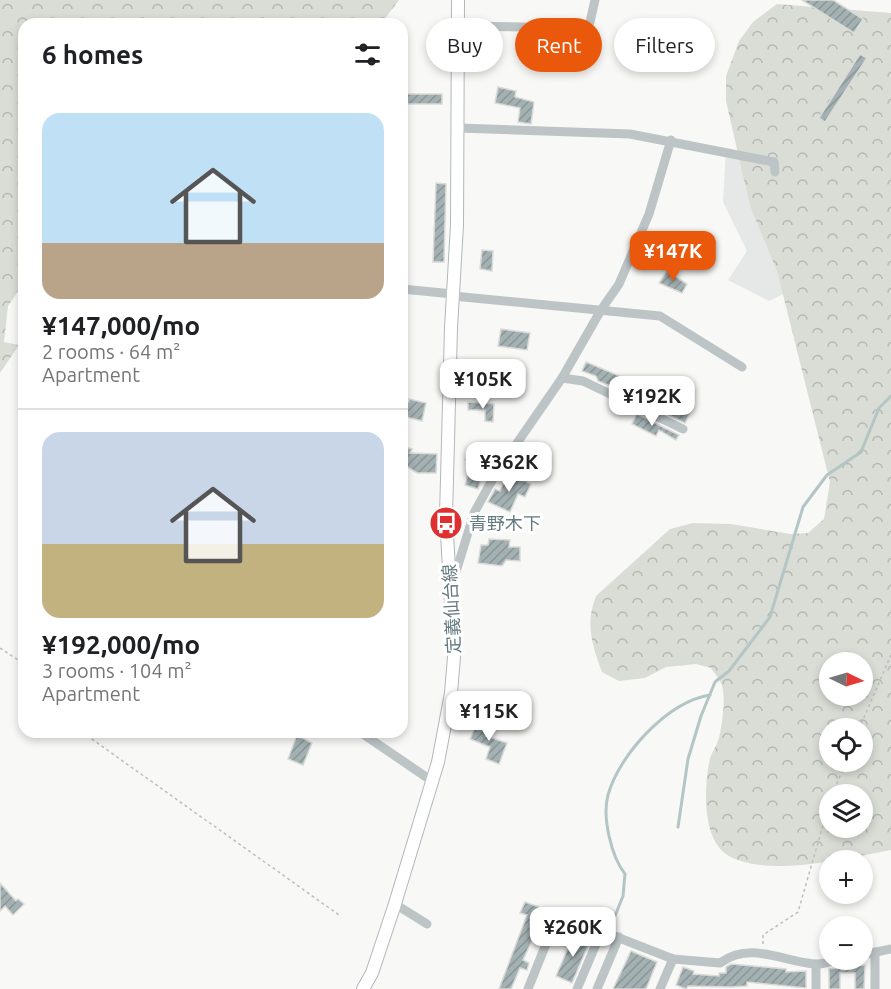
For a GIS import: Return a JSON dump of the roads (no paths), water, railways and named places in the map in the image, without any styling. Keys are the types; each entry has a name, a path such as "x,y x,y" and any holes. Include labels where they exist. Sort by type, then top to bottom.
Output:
{"main road":[{"name":"定義仙台線","path":"458,0 458,18"},
{"name":"定義仙台線","path":"363,989 372,973 395,904 432,782 448,719 451,693 454,657 446,516 459,128 458,72"}],"street":[{"path":"503,27 585,28 590,22 595,0"},
{"path":"459,128 630,134 671,140 721,153 774,162 775,172"},
{"path":"450,589 474,513 495,475 562,378 601,310 620,284 644,224 671,140"},
{"path":"408,290 660,316 742,367"},
{"path":"562,378 583,381 683,429"},
{"path":"369,738 432,782"},
{"path":"395,904 428,924"},
{"path":"528,989 558,914 673,959 720,963 734,953 763,954 819,963"},
{"path":"577,989 602,930"},
{"path":"597,989 619,937"},
{"path":"875,989 875,952 891,949"},
{"path":"660,989 673,959"},
{"path":"816,964 816,989"},
{"path":"369,989 372,973"}],"waterway":[{"path":"678,827 688,759 701,716 715,682 729,671 770,617 803,507 827,475 861,452 879,408 891,396"},
{"path":"611,926 623,896 625,874 612,847 607,825 606,804 614,780 634,748 662,719 677,708 710,695"}],"place":[{"name":"青野木下","path":"446,523"}]}
